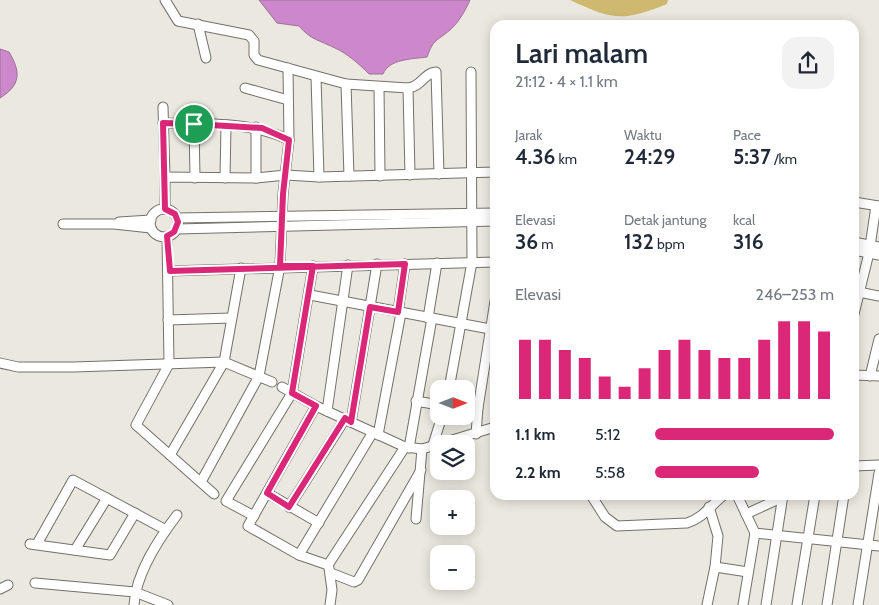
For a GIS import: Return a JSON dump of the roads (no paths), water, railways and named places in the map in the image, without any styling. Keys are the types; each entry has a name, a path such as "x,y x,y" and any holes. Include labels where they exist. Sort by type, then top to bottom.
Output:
{"street":[{"path":"165,0 178,21 249,35 254,41 255,58 316,77 346,84 408,88 417,86 430,73 438,73 440,174"},
{"path":"198,24 206,58"},
{"path":"201,482 259,376 280,266 283,194 289,140 288,68"},
{"path":"451,380 472,262 471,72"},
{"path":"316,77 320,177"},
{"path":"346,84 350,176"},
{"path":"379,87 380,176"},
{"path":"245,88 288,100"},
{"path":"408,88 410,175"},
{"path":"163,107 165,209"},
{"path":"163,123 256,127 289,140"},
{"path":"194,124 195,178"},
{"path":"225,178 226,125"},
{"path":"256,127 256,178"},
{"path":"165,177 256,178 286,175 320,177 490,172"},
{"path":"859,203 877,206 873,248 859,286"},
{"path":"176,229 177,218 173,212 165,209 155,213 151,224 156,234 167,236 176,229 283,228 472,218 490,214"},
{"path":"177,218 472,218 490,220"},
{"path":"63,224 151,224"},
{"path":"167,236 170,271 169,364 136,425 214,494"},
{"path":"859,244 873,248 879,255"},
{"path":"859,249 873,248"},
{"path":"170,271 280,266 490,262"},
{"path":"330,605 332,590 329,569 407,448 430,318 437,263"},
{"path":"289,507 348,420 377,264"},
{"path":"298,556 376,433 400,312 405,264"},
{"path":"327,410 348,265"},
{"path":"254,516 226,501 292,393 310,295 313,266"},
{"path":"170,455 224,362 241,268"},
{"path":"859,291 879,296"},
{"path":"310,295 490,329 476,434"},
{"path":"168,320 231,318"},
{"path":"859,375 874,376 879,339"},
{"path":"0,362 18,367 224,362 272,382"},
{"path":"282,387 316,406 407,448 422,449 430,446"},
{"path":"416,401 430,403"},
{"path":"316,406 248,527 298,556 354,582 358,580 421,470"},
{"path":"472,435 490,429"},
{"path":"416,519 422,449"},
{"path":"859,466 879,466"},
{"path":"858,605 879,473"},
{"path":"134,513 110,555 33,544 73,480 166,530"},
{"path":"267,493 319,523"},
{"path":"75,550 107,498"},
{"path":"593,500 605,517 617,526 687,523 697,520 718,500"},
{"path":"739,500 755,533 743,605"},
{"path":"746,514 775,500"},
{"path":"766,605 782,500"},
{"path":"797,605 814,500"},
{"path":"827,605 843,500"},
{"path":"708,605 716,567 718,536 709,507"},
{"path":"134,605 134,592 138,580 166,530 177,515"},
{"path":"755,533 808,537 879,546"},
{"path":"716,567 748,572"},
{"path":"36,583 134,592 168,605"}]}
